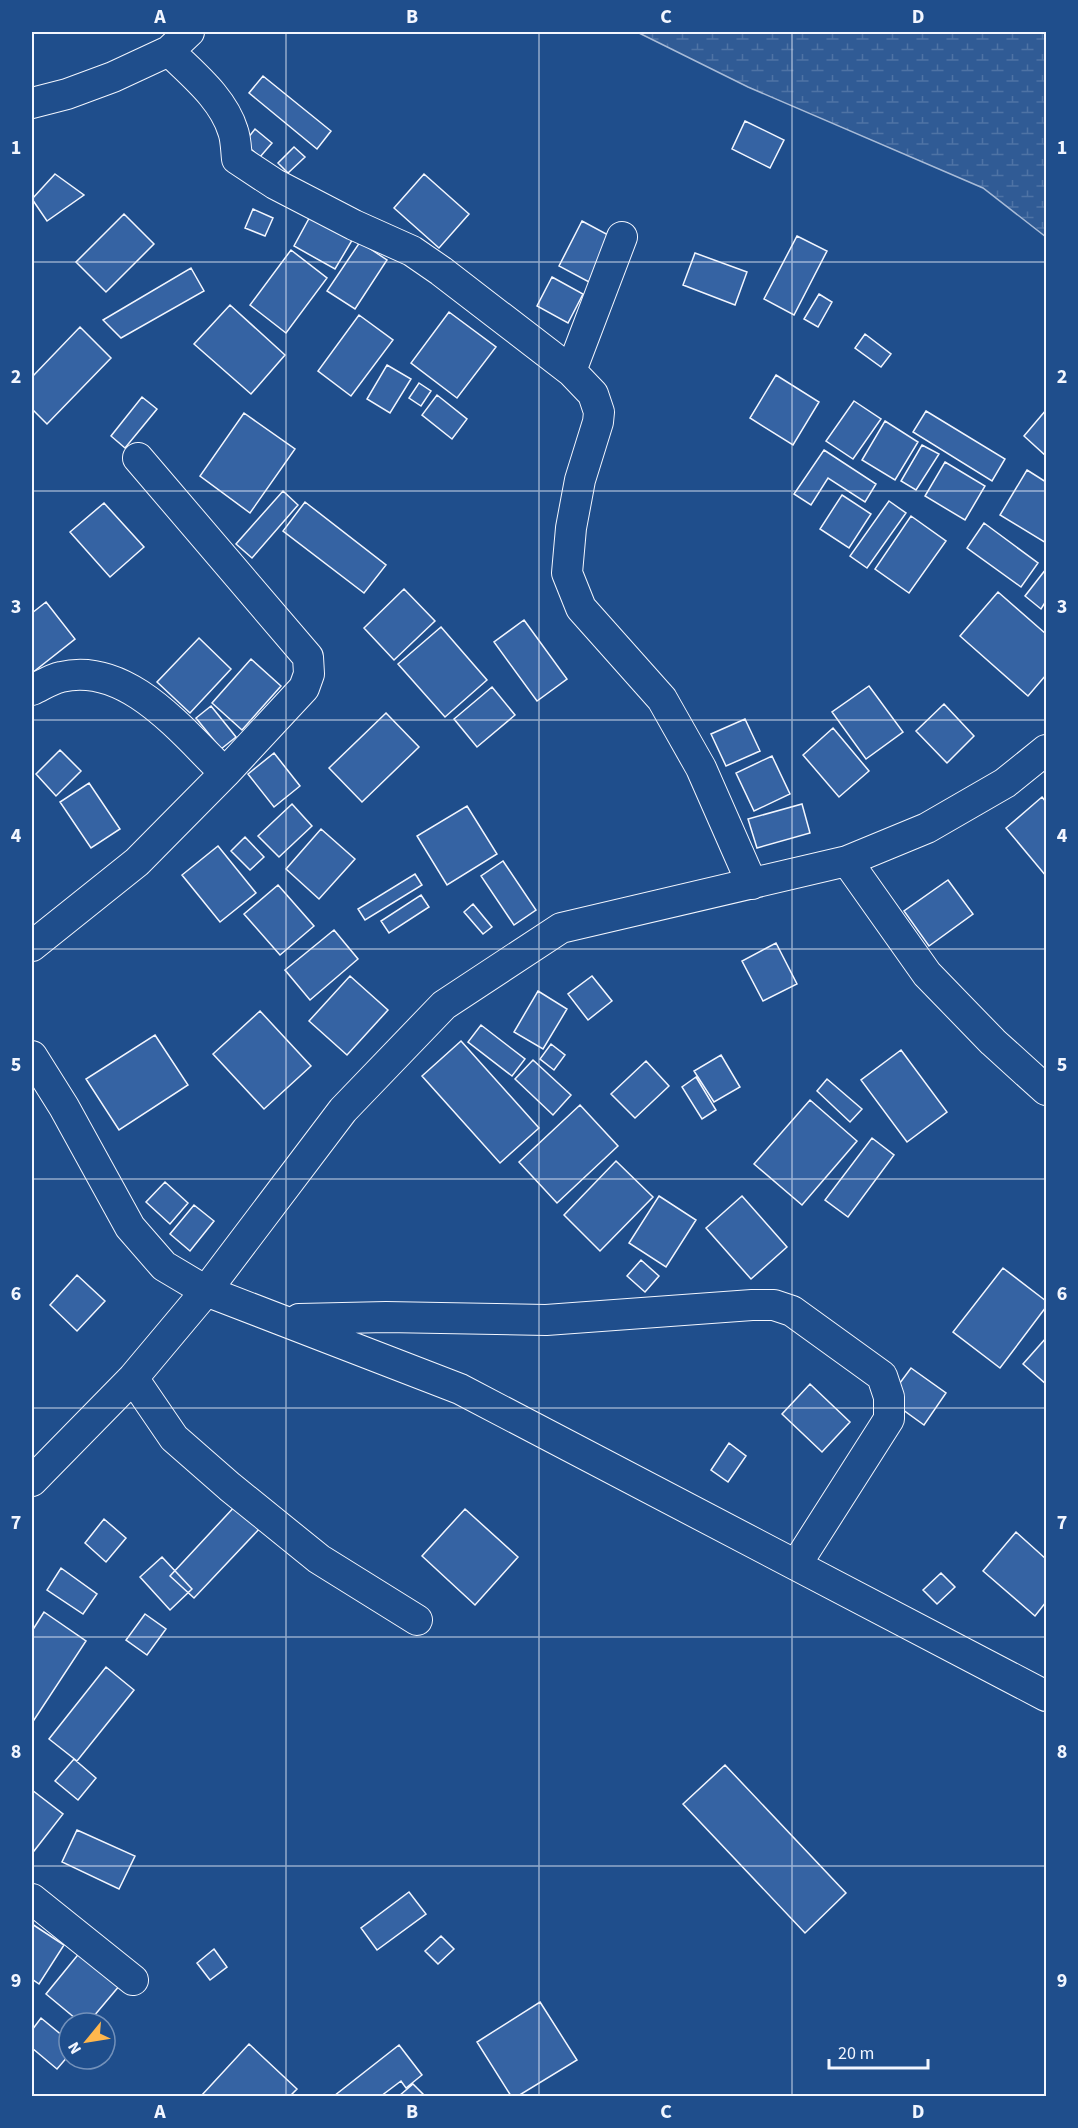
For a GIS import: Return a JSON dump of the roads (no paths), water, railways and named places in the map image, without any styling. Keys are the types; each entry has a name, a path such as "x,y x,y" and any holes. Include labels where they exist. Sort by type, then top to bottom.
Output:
{"street":[{"path":"32,103 66,94 113,77 179,41 202,83 219,104 233,130 237,159 275,184 354,225 412,251 571,371 593,394 599,412 598,422 578,490 571,528 567,573 580,608 662,699 701,768 752,884"},
{"path":"571,371 622,237"},
{"path":"32,946 137,862 225,773 304,688 309,674 308,657 138,458"},
{"path":"32,690 61,677 91,675 122,683 150,701 225,773"},
{"path":"32,1481 133,1378 206,1291 343,1110 444,1005 561,928 847,861 927,828 1005,783 1047,750"},
{"path":"847,861 927,974 993,1042 1047,1090"},
{"path":"32,1056 64,1107 130,1227 164,1266 206,1291 284,1319 460,1389 1047,1696"},
{"path":"284,1319 386,1317 546,1320 752,1305 774,1305 792,1311 882,1376 889,1397 890,1419 796,1565"},
{"path":"133,1378 174,1438 230,1487 319,1559 417,1620"},
{"path":"32,1899 133,1980"}]}
